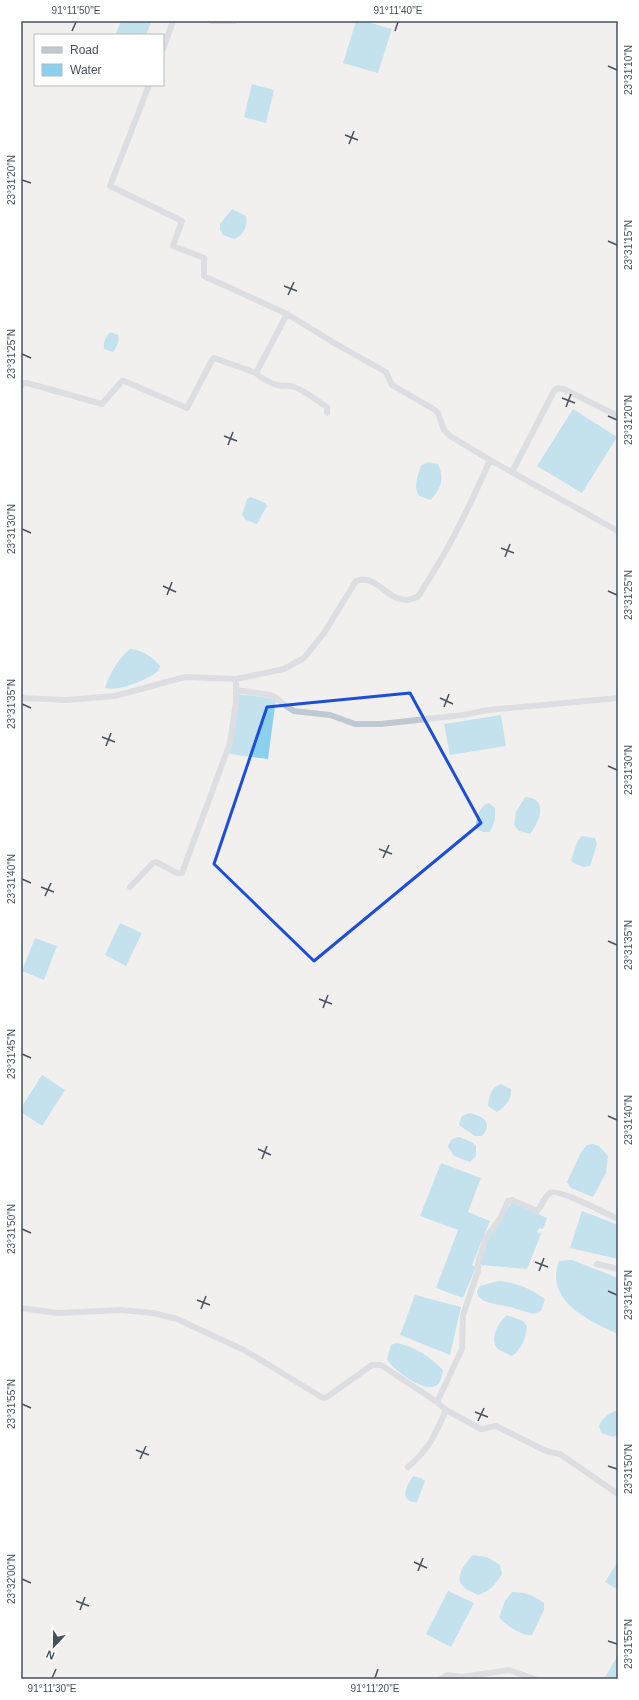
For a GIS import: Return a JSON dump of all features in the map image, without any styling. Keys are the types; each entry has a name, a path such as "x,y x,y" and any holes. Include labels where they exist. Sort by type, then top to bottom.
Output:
{"street":[{"path":"164,46 173,21"},
{"path":"212,21 234,21"},
{"path":"149,86 110,186 182,221 173,246 202,256 204,260 203,274 208,279 287,314 386,372 392,385 435,410 438,413 444,430 450,436 490,460 618,531"},
{"path":"256,373 287,314"},
{"path":"21,386 23,383 27,383 102,404 122,381 124,381 187,408 214,358 256,373 276,384 294,387 327,408 327,413"},
{"path":"512,472 554,390 558,388 564,389 618,416"},
{"path":"21,698 66,700 115,696 186,677 236,679 284,669 304,658 324,633 356,582 363,579 370,581 400,599 408,600 417,597 438,564 468,509 490,460"},
{"path":"130,887 153,863 156,862 177,873 182,873 230,743 237,690 236,679"},
{"path":"237,690 270,695 294,711 330,715 355,724 381,724 463,715 488,710 618,698"},
{"path":"438,1402 462,1349 463,1315 478,1271 478,1263 486,1238 501,1217 508,1201 512,1200 537,1211 549,1193 554,1192 578,1200 618,1220"},
{"path":"597,1264 618,1269"},
{"path":"21,1308 58,1313 121,1310 153,1313 177,1319 244,1350 323,1398 327,1397 372,1365 381,1365 438,1402 446,1410 481,1429 496,1426 546,1451 560,1454 618,1494"},
{"path":"408,1466 420,1456 432,1442 446,1410"},
{"path":"441,1679 447,1675 462,1676 509,1670 534,1679"}],"highlighted area":[{"path":"410,693 481,823 314,961 214,864 267,707"}],"water":[{"path":"121,21 152,21 146,34 116,33"},
{"path":"356,21 364,21 392,29 378,73 343,63"},
{"path":"252,84 274,90 266,123 244,117"},
{"path":"232,209 246,216 246,227 243,233 234,239 223,235 220,230 220,224"},
{"path":"110,332 118,335 119,338 118,344 113,352 104,349 105,340"},
{"path":"573,409 617,437 582,493 537,466"},
{"path":"429,462 438,464 441,475 441,483 431,500 419,496 416,488 421,465"},
{"path":"251,497 265,503 267,506 257,524 246,520 242,515 247,499"},
{"path":"130,649 142,652 151,657 160,666 158,671 147,678 125,687 111,689 105,688 115,667"},
{"path":"238,694 276,699 268,759 230,754"},
{"path":"501,715 506,746 450,755 444,724"},
{"path":"525,797 533,798 540,806 537,823 530,834 519,831 514,825 516,812"},
{"path":"489,803 495,808 495,820 490,832 483,832 475,828 477,817 482,807"},
{"path":"582,836 595,838 597,844 590,866 584,867 573,863 571,860 578,840"},
{"path":"120,923 142,933 126,966 105,955"},
{"path":"35,938 57,946 44,980 22,971"},
{"path":"42,1075 65,1090 42,1126 21,1112 21,1108"},
{"path":"501,1084 511,1089 511,1093 508,1102 497,1112 488,1106 488,1103 495,1087"},
{"path":"470,1113 483,1118 487,1124 482,1136 475,1136 460,1126 459,1124 462,1116"},
{"path":"459,1137 472,1142 476,1146 476,1156 470,1162 454,1156 448,1147 452,1140"},
{"path":"593,1144 599,1146 608,1156 606,1173 593,1197 571,1188 567,1182 581,1152 587,1145"},
{"path":"441,1163 481,1178 468,1212 490,1221 472,1265 476,1267 463,1298 436,1288 458,1230 420,1216"},
{"path":"512,1202 547,1218 543,1229 539,1228 537,1232 541,1234 527,1269 480,1265 488,1240"},
{"path":"582,1211 618,1225 618,1259 570,1248"},
{"path":"572,1260 618,1278 618,1334 583,1316 572,1308 563,1298 558,1287 556,1275 559,1261"},
{"path":"498,1281 523,1286 545,1299 541,1311 533,1314 484,1301 478,1296 477,1291 480,1286"},
{"path":"415,1295 461,1307 450,1355 400,1335"},
{"path":"507,1315 523,1321 527,1326 523,1343 512,1356 498,1349 494,1341 494,1336 498,1326"},
{"path":"396,1343 416,1349 443,1370 437,1385 425,1387 410,1380 395,1369 387,1359 391,1345"},
{"path":"615,1411 618,1412 618,1434 613,1437 601,1433 599,1426 601,1421 607,1415"},
{"path":"413,1476 421,1478 425,1481 417,1502 410,1501 405,1494 407,1486"},
{"path":"473,1555 487,1557 500,1565 502,1574 492,1587 486,1592 478,1595 465,1588 460,1581 460,1573 462,1569"},
{"path":"618,1561 618,1590 605,1582"},
{"path":"448,1591 474,1603 451,1647 426,1634"},
{"path":"512,1592 529,1594 544,1603 544,1610 532,1635 524,1634 514,1629 499,1617 505,1601"},
{"path":"618,1655 618,1679 604,1679"}]}
